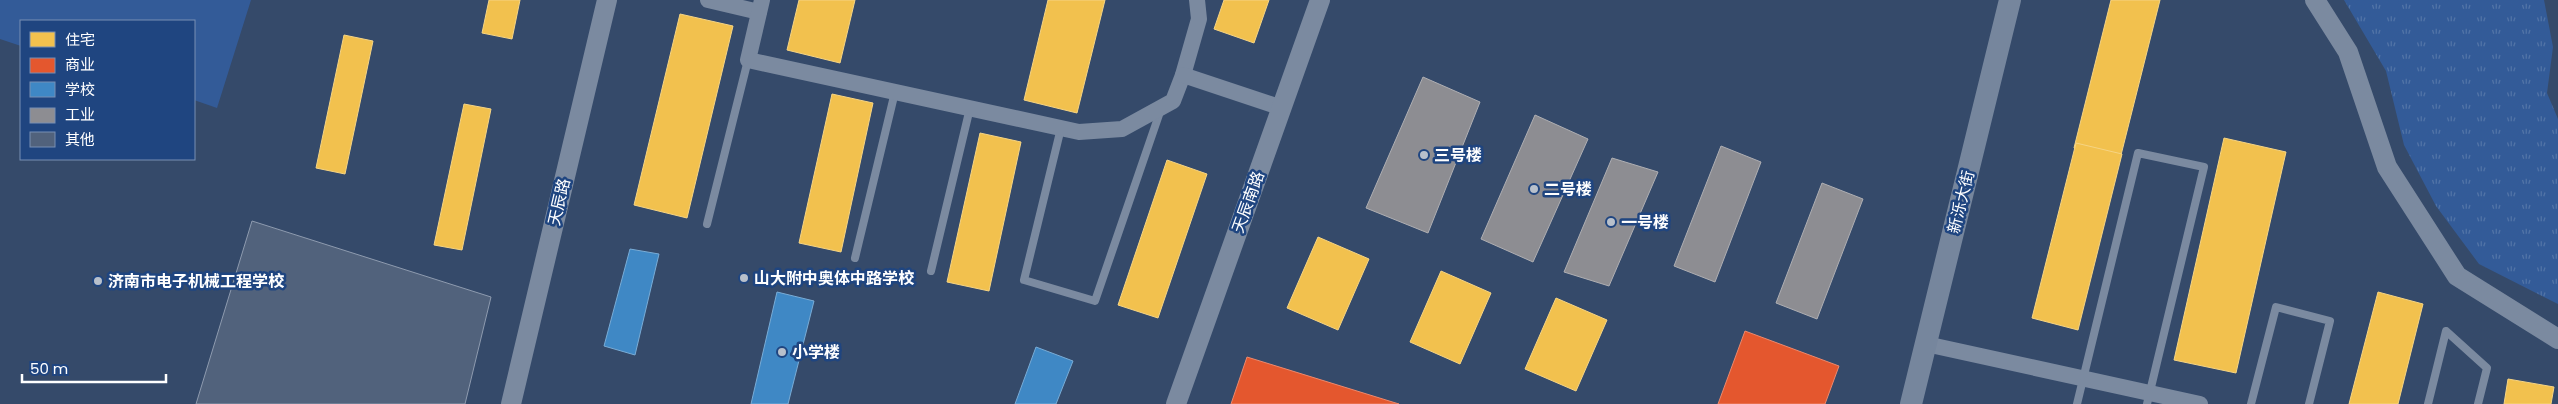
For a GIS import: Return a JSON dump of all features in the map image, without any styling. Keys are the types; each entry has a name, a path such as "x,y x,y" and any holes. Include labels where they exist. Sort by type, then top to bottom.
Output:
{"main road":[{"name":"新泺大街","path":"1911,404 2010,0"}],"street":[{"name":"天辰路","path":"511,404 607,0"},
{"path":"708,0 761,6 748,60 1079,132 1122,129 1173,101 1183,75 1199,20 1197,0"},
{"name":"天辰南路","path":"1176,404 1320,0"},
{"path":"2315,0 2348,52 2388,167 2457,276 2558,338"},
{"path":"1183,75 1282,108"},
{"path":"1926,344 2083,378 2148,398 2200,404"}],"lane":[{"path":"1199,20 1205,0"},
{"path":"707,224 748,60"},
{"path":"855,258 895,92"},
{"path":"1061,128 1024,280 1095,301 1162,107"},
{"path":"931,271 970,108"},
{"path":"2077,404 2138,152 2204,167 2148,398"},
{"path":"2251,404 2276,307 2330,321 2309,404"},
{"path":"2428,404 2446,331 2487,368 2478,404"}],"green space":[{"path":"0,0 251,0 217,108 195,100 195,20 20,20 20,46 0,39"},
{"path":"2344,0 2544,0 2553,47 2547,93 2558,119 2558,304 2479,264 2436,206 2404,145 2386,71"}],"building: 住宅":[{"path":"489,0 520,0 512,39 482,33"},
{"path":"799,0 855,0 840,63 787,50"},
{"path":"1048,0 1105,0 1077,113 1024,100"},
{"path":"1224,0 1269,0 1254,43 1214,29"},
{"path":"2111,0 2160,0 2120,159 2074,148"},
{"path":"680,14 733,26 687,218 634,205"},
{"path":"344,35 373,41 345,174 316,168"},
{"path":"832,94 873,103 841,252 799,243"},
{"path":"464,104 491,109 462,250 434,245"},
{"path":"980,133 1021,142 989,291 947,282"},
{"path":"2224,138 2286,152 2236,373 2174,360"},
{"path":"2076,143 2122,154 2078,330 2032,318"},
{"path":"1167,160 1207,174 1158,318 1118,305"},
{"path":"1318,237 1369,259 1338,330 1287,308"},
{"path":"1441,271 1491,293 1460,364 1410,342"},
{"path":"2378,292 2423,304 2398,404 2349,404"},
{"path":"1556,298 1607,320 1576,391 1525,369"},
{"path":"2508,379 2554,387 2551,404 2504,404"}],"building: 商业":[{"path":"1745,331 1839,366 1825,404 1718,404"},
{"path":"1247,357 1399,404 1231,404"}],"building: 学校":[{"path":"630,249 659,254 635,355 604,346"},
{"name":"小学楼","path":"777,292 814,301 788,404 751,404"},
{"path":"1036,347 1073,361 1056,404 1015,404"}],"building: 工业":[{"name":"三号楼","path":"1423,77 1480,102 1428,233 1366,208"},
{"name":"二号楼","path":"1535,115 1588,139 1533,262 1481,239"},
{"path":"1721,146 1761,162 1715,282 1674,266"},
{"name":"一号楼","path":"1612,158 1658,172 1609,286 1564,272"},
{"path":"1822,183 1863,199 1817,319 1776,303"}],"building: 其他":[{"path":"252,221 491,297 465,404 196,404"}],"place":[{"name":"三号楼","path":"1424,155"},
{"name":"二号楼","path":"1534,189"},
{"name":"一号楼","path":"1611,222"},
{"name":"山大附中奥体中路学校","path":"744,278"},
{"name":"济南市电子机械工程学校","path":"98,281"},
{"name":"小学楼","path":"782,352"}]}
